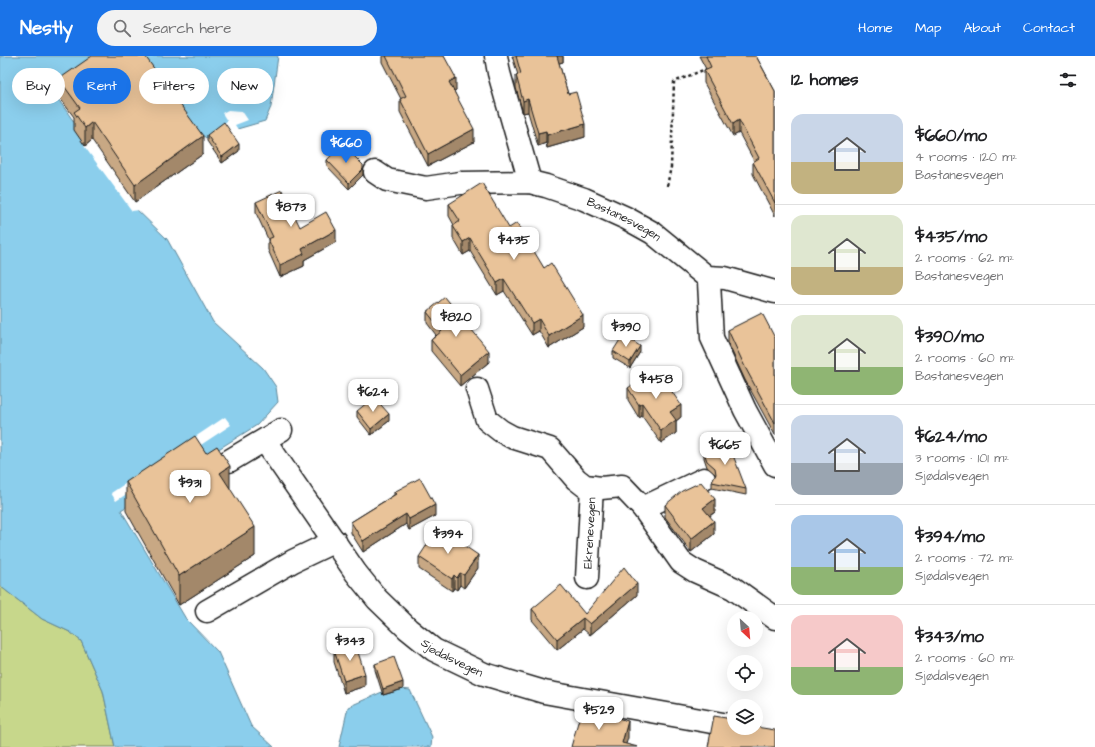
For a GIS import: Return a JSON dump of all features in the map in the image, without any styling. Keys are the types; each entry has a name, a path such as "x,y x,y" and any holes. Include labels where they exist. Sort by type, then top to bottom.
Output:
{"street":[{"path":"496,56 499,73 530,182"},
{"name":"Bastanesvegen","path":"375,172 387,180 426,188 460,183 530,182 584,199 626,218 653,233 707,277"},
{"path":"775,292 725,278 707,277 709,282 712,338 745,410 775,465"},
{"name":"Ekrenevegen","path":"477,389 487,420 512,437 550,449 584,486 601,488 622,486 643,508 681,562 695,571 732,588 775,618"},
{"name":"Sjødalsvegen","path":"229,461 273,435 334,542 365,583 394,617 434,650 458,663 484,674 544,692 727,725"},
{"path":"643,508 704,479"},
{"name":"Ekrenevegen","path":"586,578 592,487"},
{"path":"207,611 294,561 334,542"}],"path":[{"path":"667,186 671,167 674,82 715,65"}],"green space":[{"path":"0,586 42,619 70,632 81,641 103,691 115,747 0,747"}],"water":[{"path":"0,56 90,56 96,68 73,68 73,84 65,90 65,68 12,68 12,104 62,104 131,204 167,239 213,322 263,368 276,387 278,402 257,425 121,510 186,619 218,652 251,726 274,747 115,747 103,691 81,641 70,632 42,619 0,586"},
{"path":"139,56 278,56 273,92 273,68 217,68 217,104 271,104 271,107 265,121 206,138 180,117 171,104 209,104 209,68 147,68"},
{"path":"401,689 410,690 432,737 431,747 339,747 348,707 382,692"}],"pier":[{"path":"228,110 242,111 248,120 235,125 239,131 206,140 225,126 224,123 227,121 222,113"},
{"path":"90,142 133,203 140,210 132,211 84,146"},
{"path":"225,417 231,425 116,501 111,493"}],"building":[{"path":"92,56 145,56 154,68 139,68 139,104 180,104 203,136 135,185 92,122 85,128 74,112 80,108 77,104 131,104 131,68 75,68"},
{"path":"386,56 444,56 456,78 449,82 474,129 428,154 400,99 406,96"},
{"path":"516,56 557,56 568,94 576,92 585,124 547,135 546,131 538,133 528,99 523,101 516,75 521,74"},
{"path":"706,56 756,56 775,91 775,203 753,162 759,158 739,120 733,124 704,70 711,67"},
{"path":"73,69 73,98 65,87 65,75"},
{"path":"224,122 239,144 222,157 207,135"},
{"path":"342,144 363,165 363,169 349,183 327,160"},
{"path":"482,183 509,228 517,223 544,268 551,263 583,315 549,336 539,319 532,323 504,279 497,283 470,238 463,242 453,226 460,221 449,204"},
{"path":"282,190 300,227 326,212 336,230 302,249 304,254 280,265 268,239 273,237 256,202"},
{"path":"445,297 489,351 460,375 431,340 442,331 427,312"},
{"path":"762,313 775,338 775,423 745,367 728,330"},
{"path":"623,335 640,346 630,362 613,351"},
{"path":"649,373 659,388 666,383 681,405 670,412 676,420 661,431 642,403 639,405 628,388"},
{"path":"374,397 389,414 371,429 357,411"},
{"path":"195,436 206,453 217,446 230,466 220,473 255,527 179,576 126,482"},
{"path":"728,442 746,489 712,482 716,474 715,468 707,461 704,452"},
{"path":"420,478 435,505 409,519 406,514 363,541 351,522 396,494 394,492"},
{"path":"701,482 715,499 703,508 714,521 691,539 665,505 682,491"},
{"path":"438,528 478,555 464,575 460,573 457,578 454,575 452,579 419,557"},
{"path":"624,567 637,584 590,624 583,618 557,639 532,609 561,585 585,614"},
{"path":"355,643 365,674 344,681 334,650"},
{"path":"394,657 403,682 383,689 375,664"},
{"path":"582,708 628,721 622,743 638,747 571,747"},
{"path":"714,716 727,718 727,735 763,735 763,728 775,730 775,747 708,747"}]}
